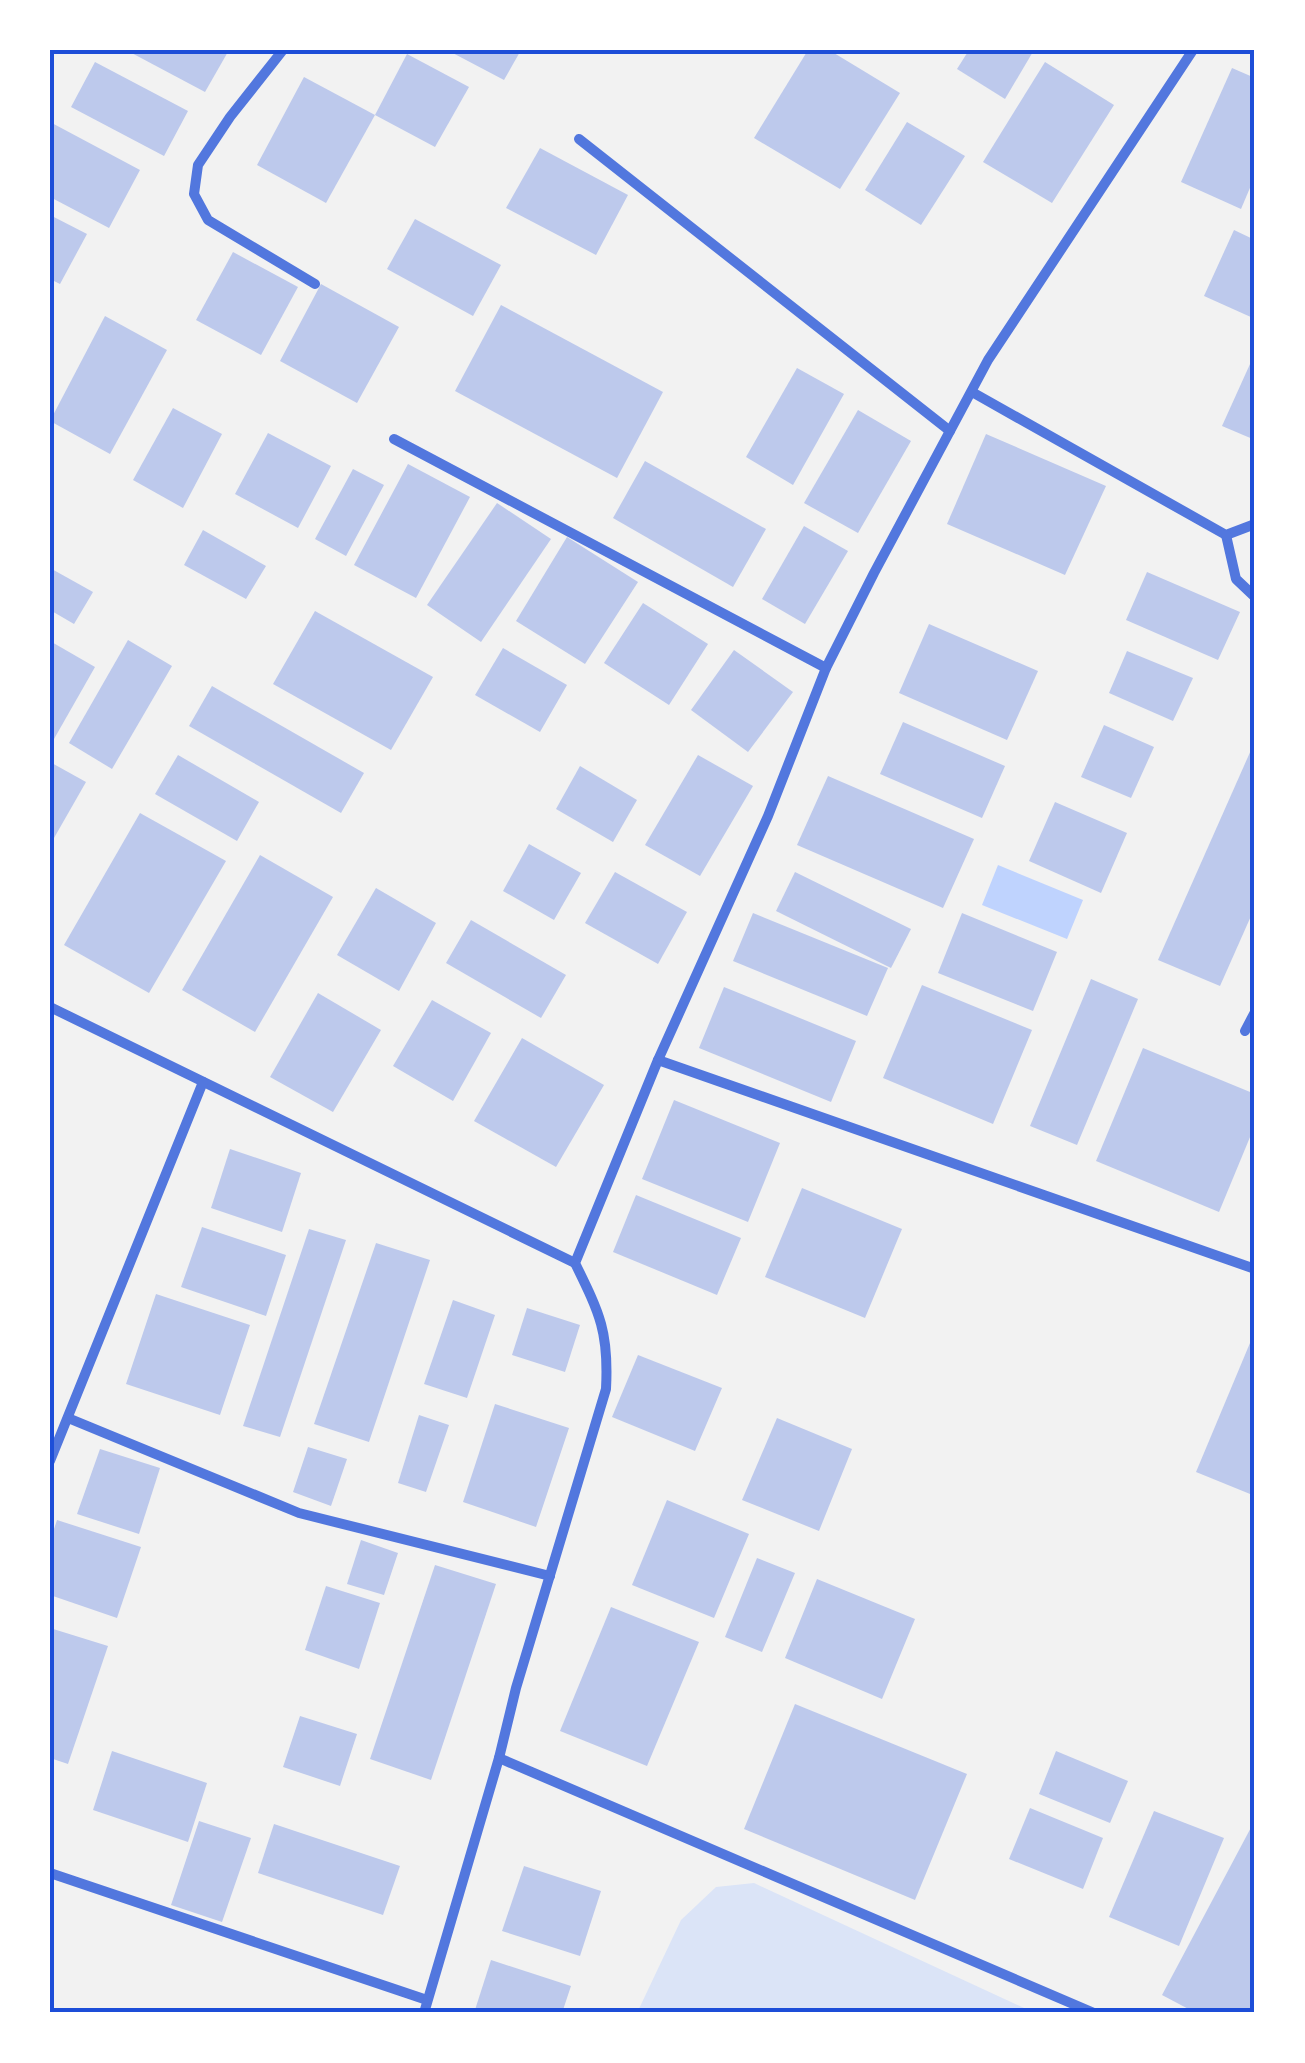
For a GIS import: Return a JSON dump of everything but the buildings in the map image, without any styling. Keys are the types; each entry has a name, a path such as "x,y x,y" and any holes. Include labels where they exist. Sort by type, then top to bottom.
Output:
{"street":[{"path":"283,50 198,165 194,194 208,220 315,284"},
{"path":"575,1263 658,1060 768,816 826,668 988,360 1193,50"},
{"path":"578,139 950,431"},
{"path":"972,392 1226,535 1236,578 1255,597"},
{"path":"394,439 826,668"},
{"path":"1226,535 1255,524"},
{"path":"50,1007 575,1263 602,1320 608,1350 606,1389 424,2013"},
{"path":"1245,1031 1255,1012"},
{"path":"658,1060 1255,1270"},
{"path":"50,1461 203,1082"},
{"path":"68,1418 299,1513 550,1576"},
{"path":"500,1758 1094,2013"},
{"path":"50,1873 427,2000"}],"shaded area":[{"path":"754,1883 1035,2013 637,2013 681,1920 716,1887"}],"water":[{"path":"998,865 1083,900 1067,939 982,905"}]}
